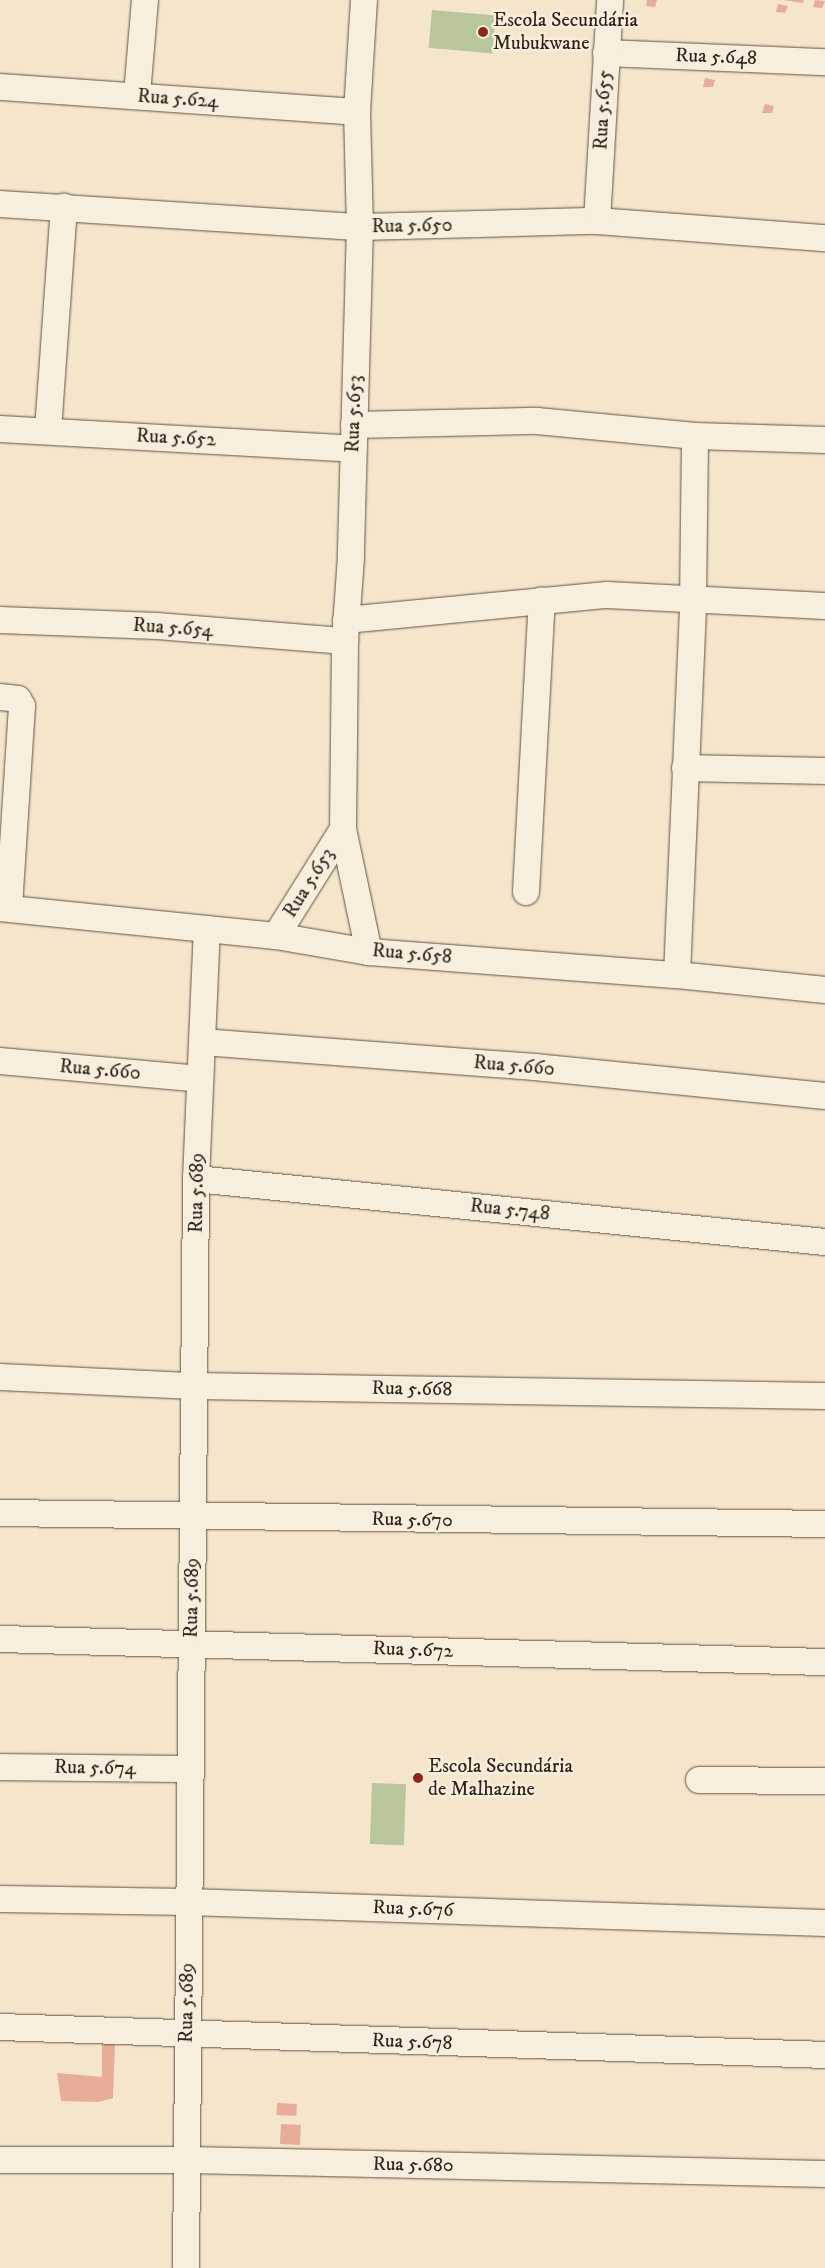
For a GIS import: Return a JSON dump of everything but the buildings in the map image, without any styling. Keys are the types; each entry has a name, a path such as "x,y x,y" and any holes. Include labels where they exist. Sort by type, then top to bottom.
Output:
{"street":[{"path":"137,96 145,0"},
{"name":"Rua 5.653","path":"364,0 356,112 360,227 345,631 342,829 369,952"},
{"name":"Rua 5.655","path":"597,221 610,0"},
{"name":"Rua 5.648","path":"606,53 825,62"},
{"name":"Rua 5.624","path":"0,87 356,112"},
{"name":"Rua 5.650","path":"0,204 360,227 597,221 825,238"},
{"path":"48,430 64,207"},
{"name":"Rua 5.652","path":"0,429 353,437 537,421 696,436 825,440"},
{"path":"677,975 693,602 696,436"},
{"name":"Rua 5.654","path":"0,620 345,631 542,600 608,595 693,602 825,606"},
{"path":"526,892 542,600"},
{"path":"5,908 11,701"},
{"path":"685,768 825,771"},
{"name":"Rua 5.653","path":"276,936 342,829"},
{"name":"Rua 5.658","path":"5,908 276,936 369,952 677,975 825,990"},
{"name":"Rua 5.689","path":"186,2268 189,2160 186,2035 191,1769 196,1179 207,929"},
{"name":"Rua 5.660","path":"202,1042 535,1067 825,1096"},
{"name":"Rua 5.660","path":"0,1061 200,1079"},
{"name":"Rua 5.748","path":"196,1179 825,1242"},
{"name":"Rua 5.668","path":"0,1377 194,1386 825,1396"},
{"name":"Rua 5.670","path":"0,1513 825,1524"},
{"name":"Rua 5.672","path":"0,1639 825,1662"},
{"name":"Rua 5.674","path":"0,1767 191,1769"},
{"path":"699,1780 825,1781"},
{"name":"Rua 5.676","path":"0,1899 188,1902 825,1923"},
{"name":"Rua 5.678","path":"0,2027 186,2035 825,2055"},
{"name":"Rua 5.680","path":"0,2160 189,2160 825,2174"}],"green space":[{"path":"432,10 496,16 492,53 429,48"},
{"path":"372,1783 406,1784 404,1845 370,1844"}],"place":[{"name":"Escola Secundária Mubukwane","path":"483,32"},
{"name":"Escola Secundária de Malhazine","path":"418,1778"}]}
